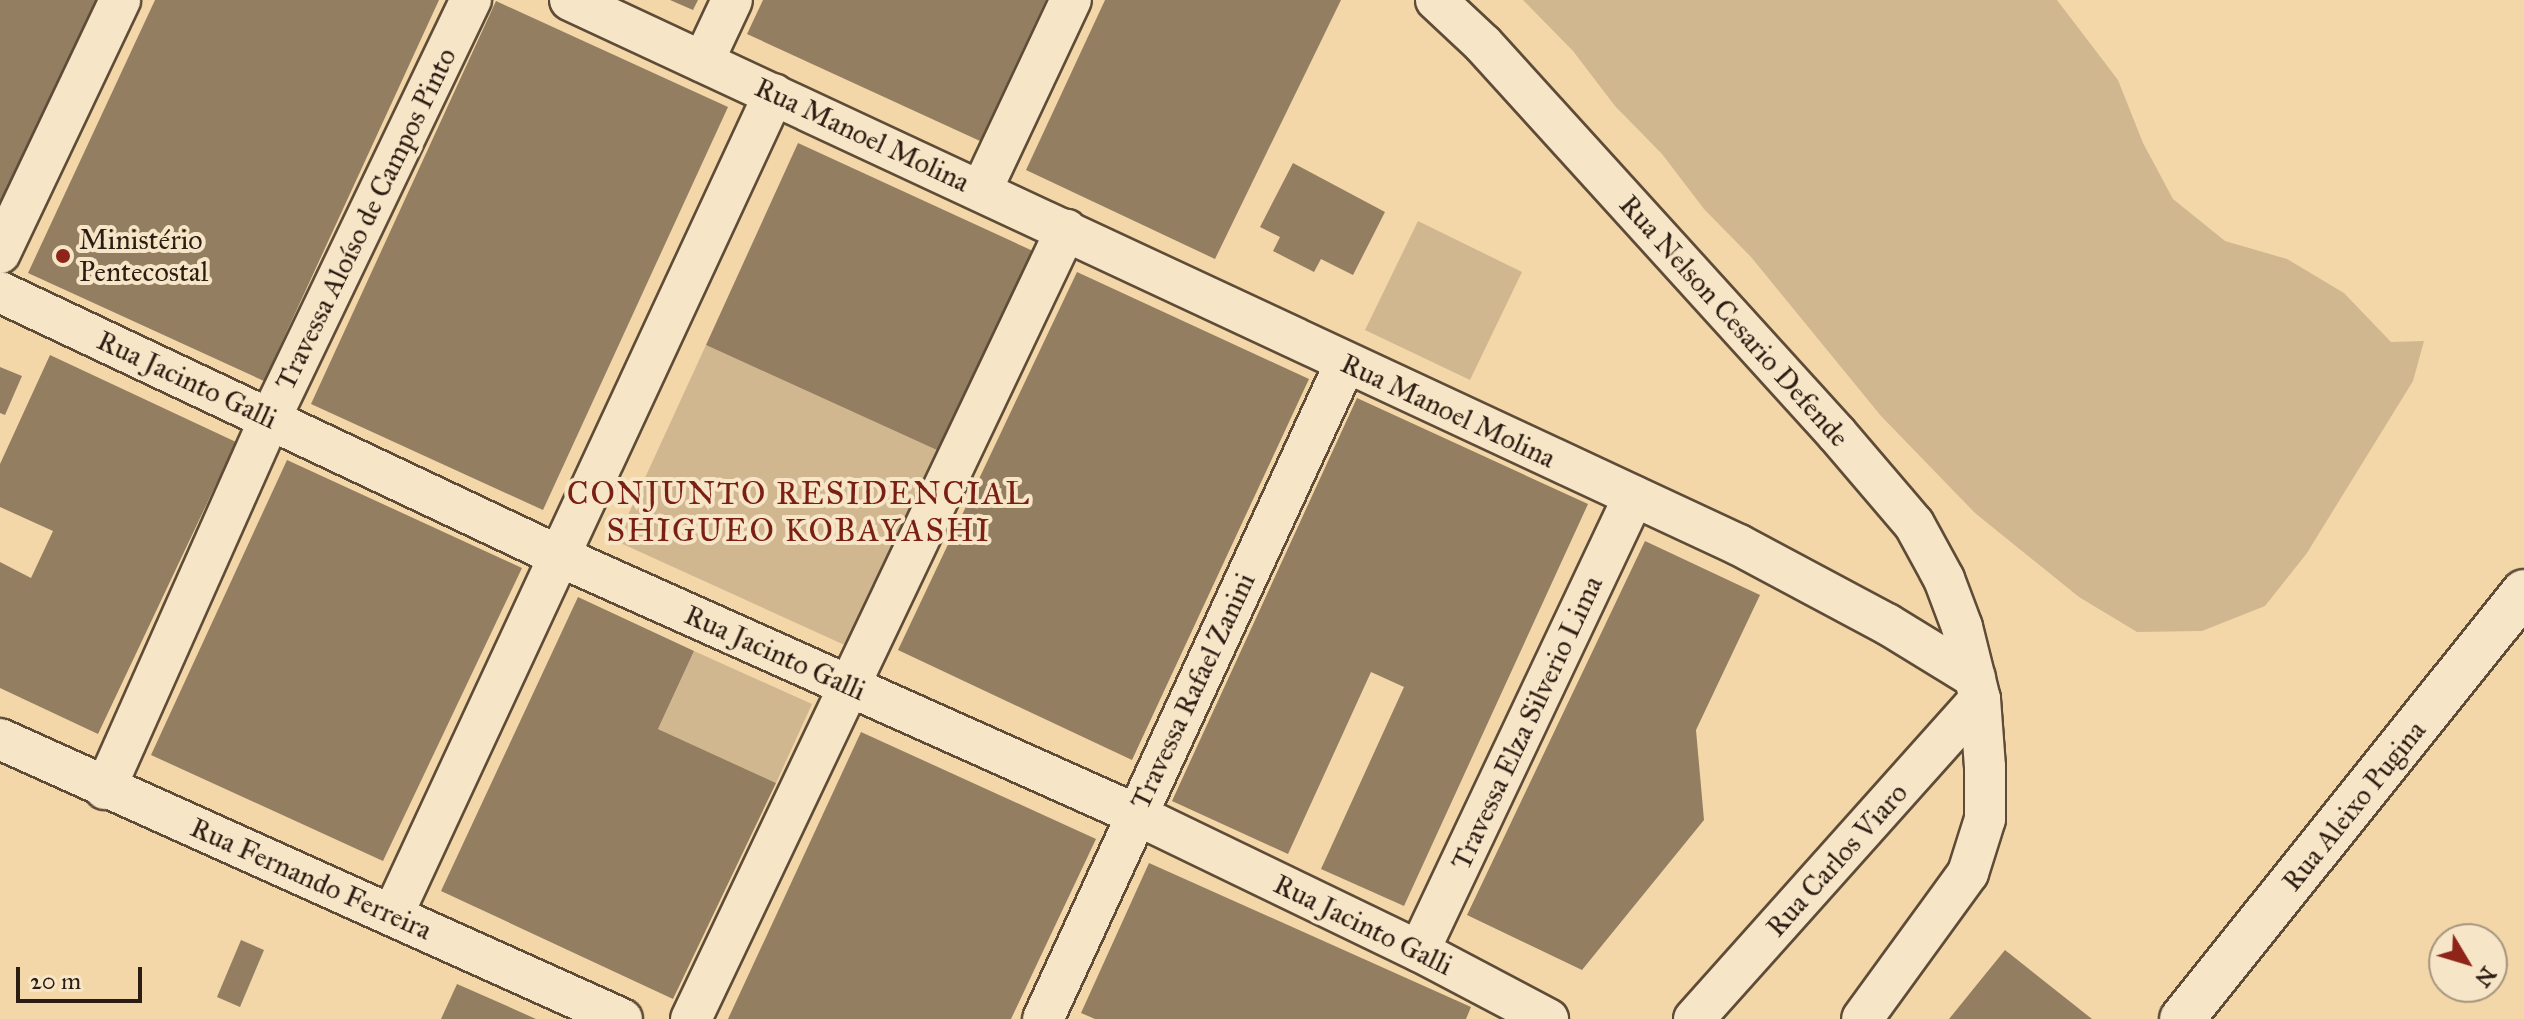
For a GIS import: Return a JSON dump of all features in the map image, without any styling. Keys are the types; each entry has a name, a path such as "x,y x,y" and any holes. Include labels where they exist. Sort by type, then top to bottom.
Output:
{"street":[{"path":"0,253 120,0"},
{"name":"Travessa Aloíso de Campos Pinto","path":"105,789 270,419 471,0"},
{"name":"Rua Manoel Molina","path":"570,0 1066,230 1345,364 1634,496 1828,592 1977,689"},
{"path":"703,62 732,0"},
{"path":"981,191 1071,0"},
{"name":"Rua Nelson Cesario Defende","path":"1436,0 1483,44 1817,411 1914,524 1944,579 1962,627 1977,689"},
{"path":"393,914 774,94"},
{"path":"691,1019 1066,230"},
{"name":"Rua Jacinto Galli","path":"0,292 561,557 1135,814 1419,951 1548,1019"},
{"name":"Travessa Rafael Zanini","path":"1043,1019 1345,364"},
{"name":"Travessa Elza Silverio Lima","path":"1419,951 1634,496"},
{"name":"Rua Aleixo Pugina","path":"2182,1019 2524,592"},
{"path":"1862,1019 1968,873 1985,819 1985,767 1977,689"},
{"name":"Rua Carlos Viaro","path":"1694,1019 1977,689"},
{"name":"Rua Fernando Ferreira","path":"0,739 105,789 393,914 622,1019"}],"shaded area":[{"path":"1523,0 2057,0 2118,80 2143,143 2173,199 2225,241 2287,259 2344,293 2391,342 2424,341 2413,381 2307,553 2265,606 2202,631 2137,632 2079,597 1975,513 1881,416 1751,257 1704,209 1662,154 1615,106 1573,51"},
{"path":"1418,221 1522,272 1470,380 1365,330"},
{"path":"706,345 939,451 849,647 616,541"},
{"path":"694,651 812,704 776,783 658,729"}],"building":[{"path":"0,0 96,0 0,207"},
{"path":"155,0 439,0 264,381 28,273"},
{"path":"670,0 698,0 693,10"},
{"path":"763,0 1046,0 980,141 747,34"},
{"path":"1105,0 1341,0 1215,259 1026,170"},
{"path":"496,1 728,107 543,510 311,404"},
{"path":"798,143 1033,251 939,451 706,345"},
{"path":"1293,163 1385,212 1353,275 1321,259 1314,272 1273,251 1280,237 1260,227"},
{"path":"1077,272 1309,379 1132,760 898,650"},
{"path":"50,355 236,442 98,734 0,688 0,562 31,578 53,531 0,507 0,464"},
{"path":"0,367 22,376 5,415 0,413"},
{"path":"1357,398 1588,504 1404,906 1321,869 1404,687 1371,672 1288,854 1172,801"},
{"path":"287,460 522,568 383,861 151,755"},
{"path":"1645,541 1760,595 1696,730 1704,820 1582,970 1467,915"},
{"path":"578,597 694,651 658,729 776,783 673,999 441,891"},
{"path":"861,732 1096,839 1011,1019 728,1019"},
{"path":"1149,863 1471,1007 1466,1019 1095,1019 1081,1013"},
{"path":"241,940 264,950 240,1007 217,997"},
{"path":"2005,950 2092,1019 1949,1019"},
{"path":"457,984 498,1002 536,1019 441,1019"}],"place":[{"name":"Ministério Pentecostal","path":"63,256"}],"district":[{"name":"CONJUNTO RESIDENCIAL SHIGUEO KOBAYASHI","path":"799,514"}]}
